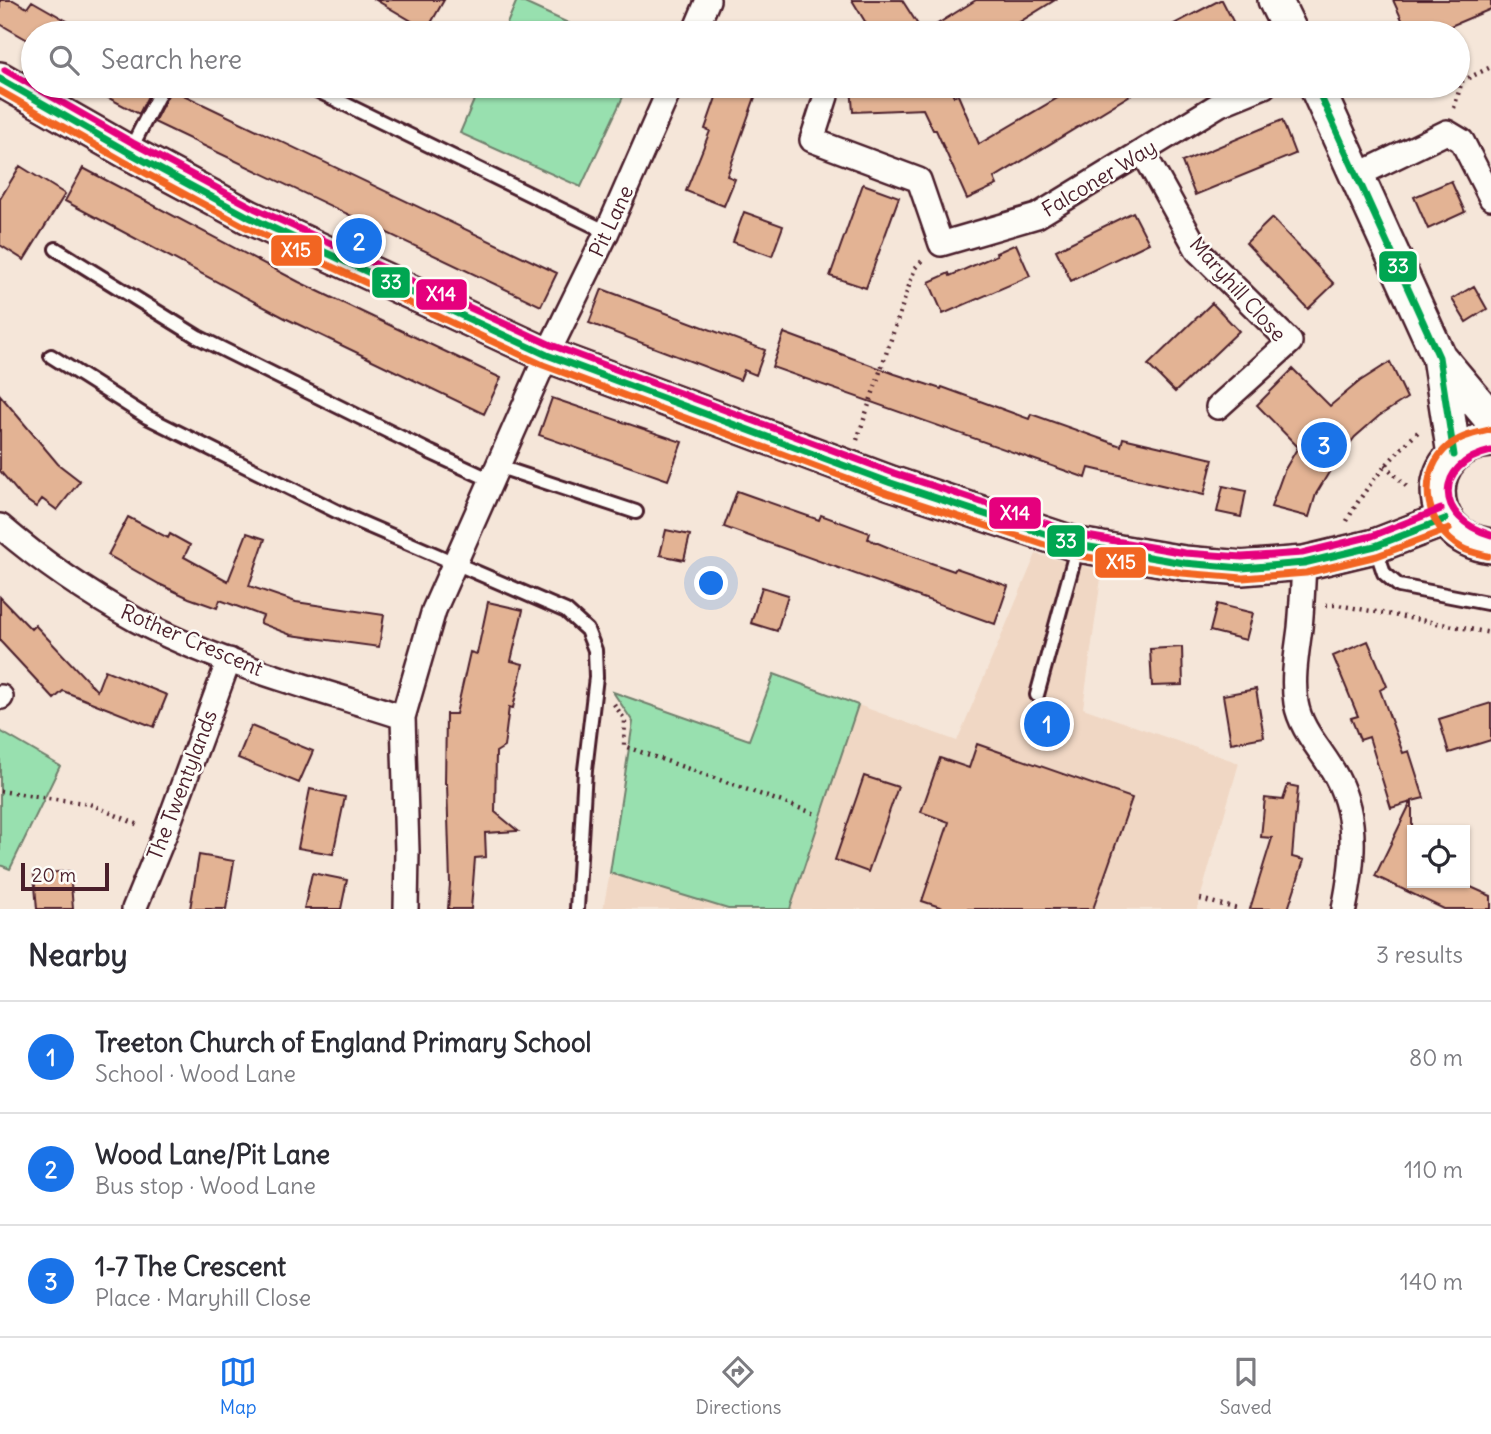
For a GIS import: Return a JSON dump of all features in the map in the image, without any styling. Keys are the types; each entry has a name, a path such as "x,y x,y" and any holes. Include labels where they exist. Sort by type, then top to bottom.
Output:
{"street":[{"path":"699,21 708,0"},
{"path":"1275,0 1285,21"},
{"path":"0,79 21,91"},
{"path":"33,98 249,217 547,355 848,467 1078,545 1184,563 1242,568 1304,563 1363,549 1445,519"},
{"name":"Pit Lane","path":"547,355 607,232 666,98"},
{"path":"825,98 812,140 919,180 941,244"},
{"name":"Falconer Way","path":"941,244 1037,216 1220,104 1235,98"},
{"path":"1321,98 1439,357 1491,419"},
{"path":"1356,176 1447,132 1462,141 1491,198"},
{"name":"Maryhill Close","path":"1143,152 1198,251 1290,342 1218,407"},
{"path":"406,909 403,717 434,610 547,355"},
{"path":"1439,357 1454,455"},
{"path":"1491,440 1466,446 1454,455 1443,469 1438,485 1439,503 1445,519 1456,534 1472,543 1491,546"},
{"name":"Rother Crescent","path":"0,526 77,586 138,621 229,660 403,717"},
{"path":"1304,563 1303,605 1295,677 1296,704 1304,728 1338,779 1348,811 1354,844 1344,909"},
{"name":"The Twentylands","path":"134,909 229,660"}],"lane":[{"path":"128,152 157,98"},
{"path":"333,98 607,232"},
{"path":"57,249 198,337 429,452 636,512"},
{"path":"51,356 147,417 348,517 566,611 587,630 595,650 596,677 585,770 577,909"},
{"path":"1037,695 1078,545"},
{"path":"1363,549 1399,586 1487,603"}],"path":[{"path":"1470,77 1491,67"},
{"path":"1447,132 1457,98"},
{"path":"848,467 915,268 941,244"},
{"path":"1363,549 1344,526 1359,498 1394,454 1424,426"},
{"path":"1303,605 1338,605 1491,633"},
{"path":"596,677 625,720 624,746 816,814"},
{"path":"0,791 90,804 164,836"},
{"path":"1200,899 1238,909"}],"shaded area":[{"path":"1036,554 1102,571 1083,708 1239,763 1197,909 790,909 858,705 957,741"},
{"path":"610,873 728,909 603,909"}],"green space":[{"path":"518,0 564,21 508,21"},
{"path":"475,98 622,98 581,187 460,133"},
{"path":"774,674 858,705 790,909 728,909 610,873 633,722 613,692 749,740"},
{"path":"0,731 60,766 10,869 0,865"}],"building":[{"path":"0,0 13,0 27,8 32,1 67,21 21,21 21,36 0,24"},
{"path":"376,0 444,0 432,21 412,21"},
{"path":"852,0 902,0 915,21 865,21"},
{"path":"976,0 1055,0 1021,21 942,21"},
{"path":"1220,0 1233,21 1180,21"},
{"path":"1393,0 1491,0 1491,9 1462,21 1403,21"},
{"path":"109,98 147,98 139,114"},
{"path":"166,98 190,98 557,273 541,306 154,122"},
{"path":"716,98 755,98 727,176 735,179 724,206 686,191 710,131 705,129"},
{"path":"852,98 959,98 979,144 1058,98 1125,98 994,178 997,185 967,199 936,130 933,130 923,109 853,112"},
{"path":"1282,120 1295,154 1195,195 1182,162"},
{"path":"20,166 65,194 24,260 0,245 0,199"},
{"path":"83,168 299,282 501,378 484,414 285,318 65,201"},
{"path":"1451,181 1465,212 1428,229 1414,197"},
{"path":"863,184 899,197 866,288 830,276"},
{"path":"744,212 783,226 772,256 733,242"},
{"path":"1133,212 1149,243 1071,281 1056,250"},
{"path":"1272,218 1334,284 1308,309 1246,243"},
{"path":"1016,244 1030,276 943,314 929,282 949,273 950,276"},
{"path":"1474,286 1487,309 1466,322 1452,299"},
{"path":"602,289 765,350 756,375 744,370 740,380 589,323"},
{"path":"1212,303 1239,331 1175,392 1148,365"},
{"path":"784,333 1029,419 1031,414 1121,446 1123,438 1213,459 1204,495 1089,468 1086,478 772,367"},
{"path":"1390,362 1407,398 1379,416 1355,437 1316,494 1309,517 1271,507 1284,471 1298,447 1257,405 1293,369 1330,406 1360,381"},
{"path":"0,395 58,464 80,481 57,510 42,499 36,507 22,497 0,471"},
{"path":"552,398 682,442 668,480 539,435"},
{"path":"1223,486 1246,491 1241,517 1217,512"},
{"path":"737,491 819,520 821,515 870,533 868,539 897,551 1008,586 995,624 724,527"},
{"path":"128,517 168,538 170,534 190,545 184,557 228,581 247,533 265,539 249,586 296,602 384,615 379,647 291,635 260,623 263,616 220,600 217,608 159,584 108,555"},
{"path":"666,530 690,535 684,560 660,555"},
{"path":"762,587 788,595 777,631 751,623"},
{"path":"0,597 31,629 35,625 97,691 105,670 167,695 154,727 63,691 54,699 0,641"},
{"path":"488,602 523,610 511,661 523,664 513,708 509,707 504,747 496,752 495,812 518,831 485,833 486,857 475,858 471,909 448,909 450,883 445,784 446,714 456,714 470,652 477,654"},
{"path":"1217,604 1253,613 1246,640 1210,631"},
{"path":"1368,641 1387,686 1380,690 1403,753 1409,751 1424,798 1412,801 1412,825 1407,825 1407,888 1470,887 1491,896 1491,909 1444,909 1375,876 1411,802 1391,808 1369,737 1360,740 1351,718 1358,716 1333,656"},
{"path":"1182,647 1183,685 1152,686 1150,649"},
{"path":"1256,689 1264,737 1231,743 1223,695"},
{"path":"1491,703 1491,740 1449,753 1439,719"},
{"path":"251,726 313,751 299,783 238,758"},
{"path":"977,744 1132,798 1093,909 946,909 922,901 949,822 921,812 940,758 969,768"},
{"path":"864,776 898,787 868,872 835,860"},
{"path":"1288,785 1298,787 1292,857 1304,860 1288,909 1250,909 1272,838 1261,837 1265,798 1283,800"},
{"path":"310,789 345,797 333,854 298,848"},
{"path":"199,855 234,861 226,909 190,909"},
{"path":"70,871 73,909 37,909 34,874"},
{"path":"312,873 347,880 341,909 304,909"}],"transit line":[{"name":"X14","path":"5,70 21,79"},
{"name":"33","path":"0,79 21,91"},
{"name":"X15","path":"0,91 244,226 543,365 887,493 1075,555 1182,573 1243,578 1306,573 1377,556 1449,529"},
{"name":"33","path":"33,98 249,217 547,355 891,483 1078,545 1184,563 1242,568 1304,563 1375,546 1445,519"},
{"name":"X14","path":"54,98 254,208 551,345 894,473 1081,535 1185,553 1242,557 1302,553 1372,536 1441,509"},
{"name":"33","path":"1321,98 1439,357 1454,455"},
{"name":"X15","path":"1488,556 1465,549 1450,540 1440,529 1429,503 1428,489 1435,462 1444,450 1459,439 1489,430"},
{"name":"X14","path":"1491,451 1472,458 1459,467 1451,479 1448,492 1451,505 1459,517 1491,535"}],"place":[{"name":"Wood Lane/Pit Lane","path":"359,241"},
{"name":"1-7 The Crescent","path":"1324,445"},
{"name":"Treeton Church of England Primary School","path":"1047,724"}]}
